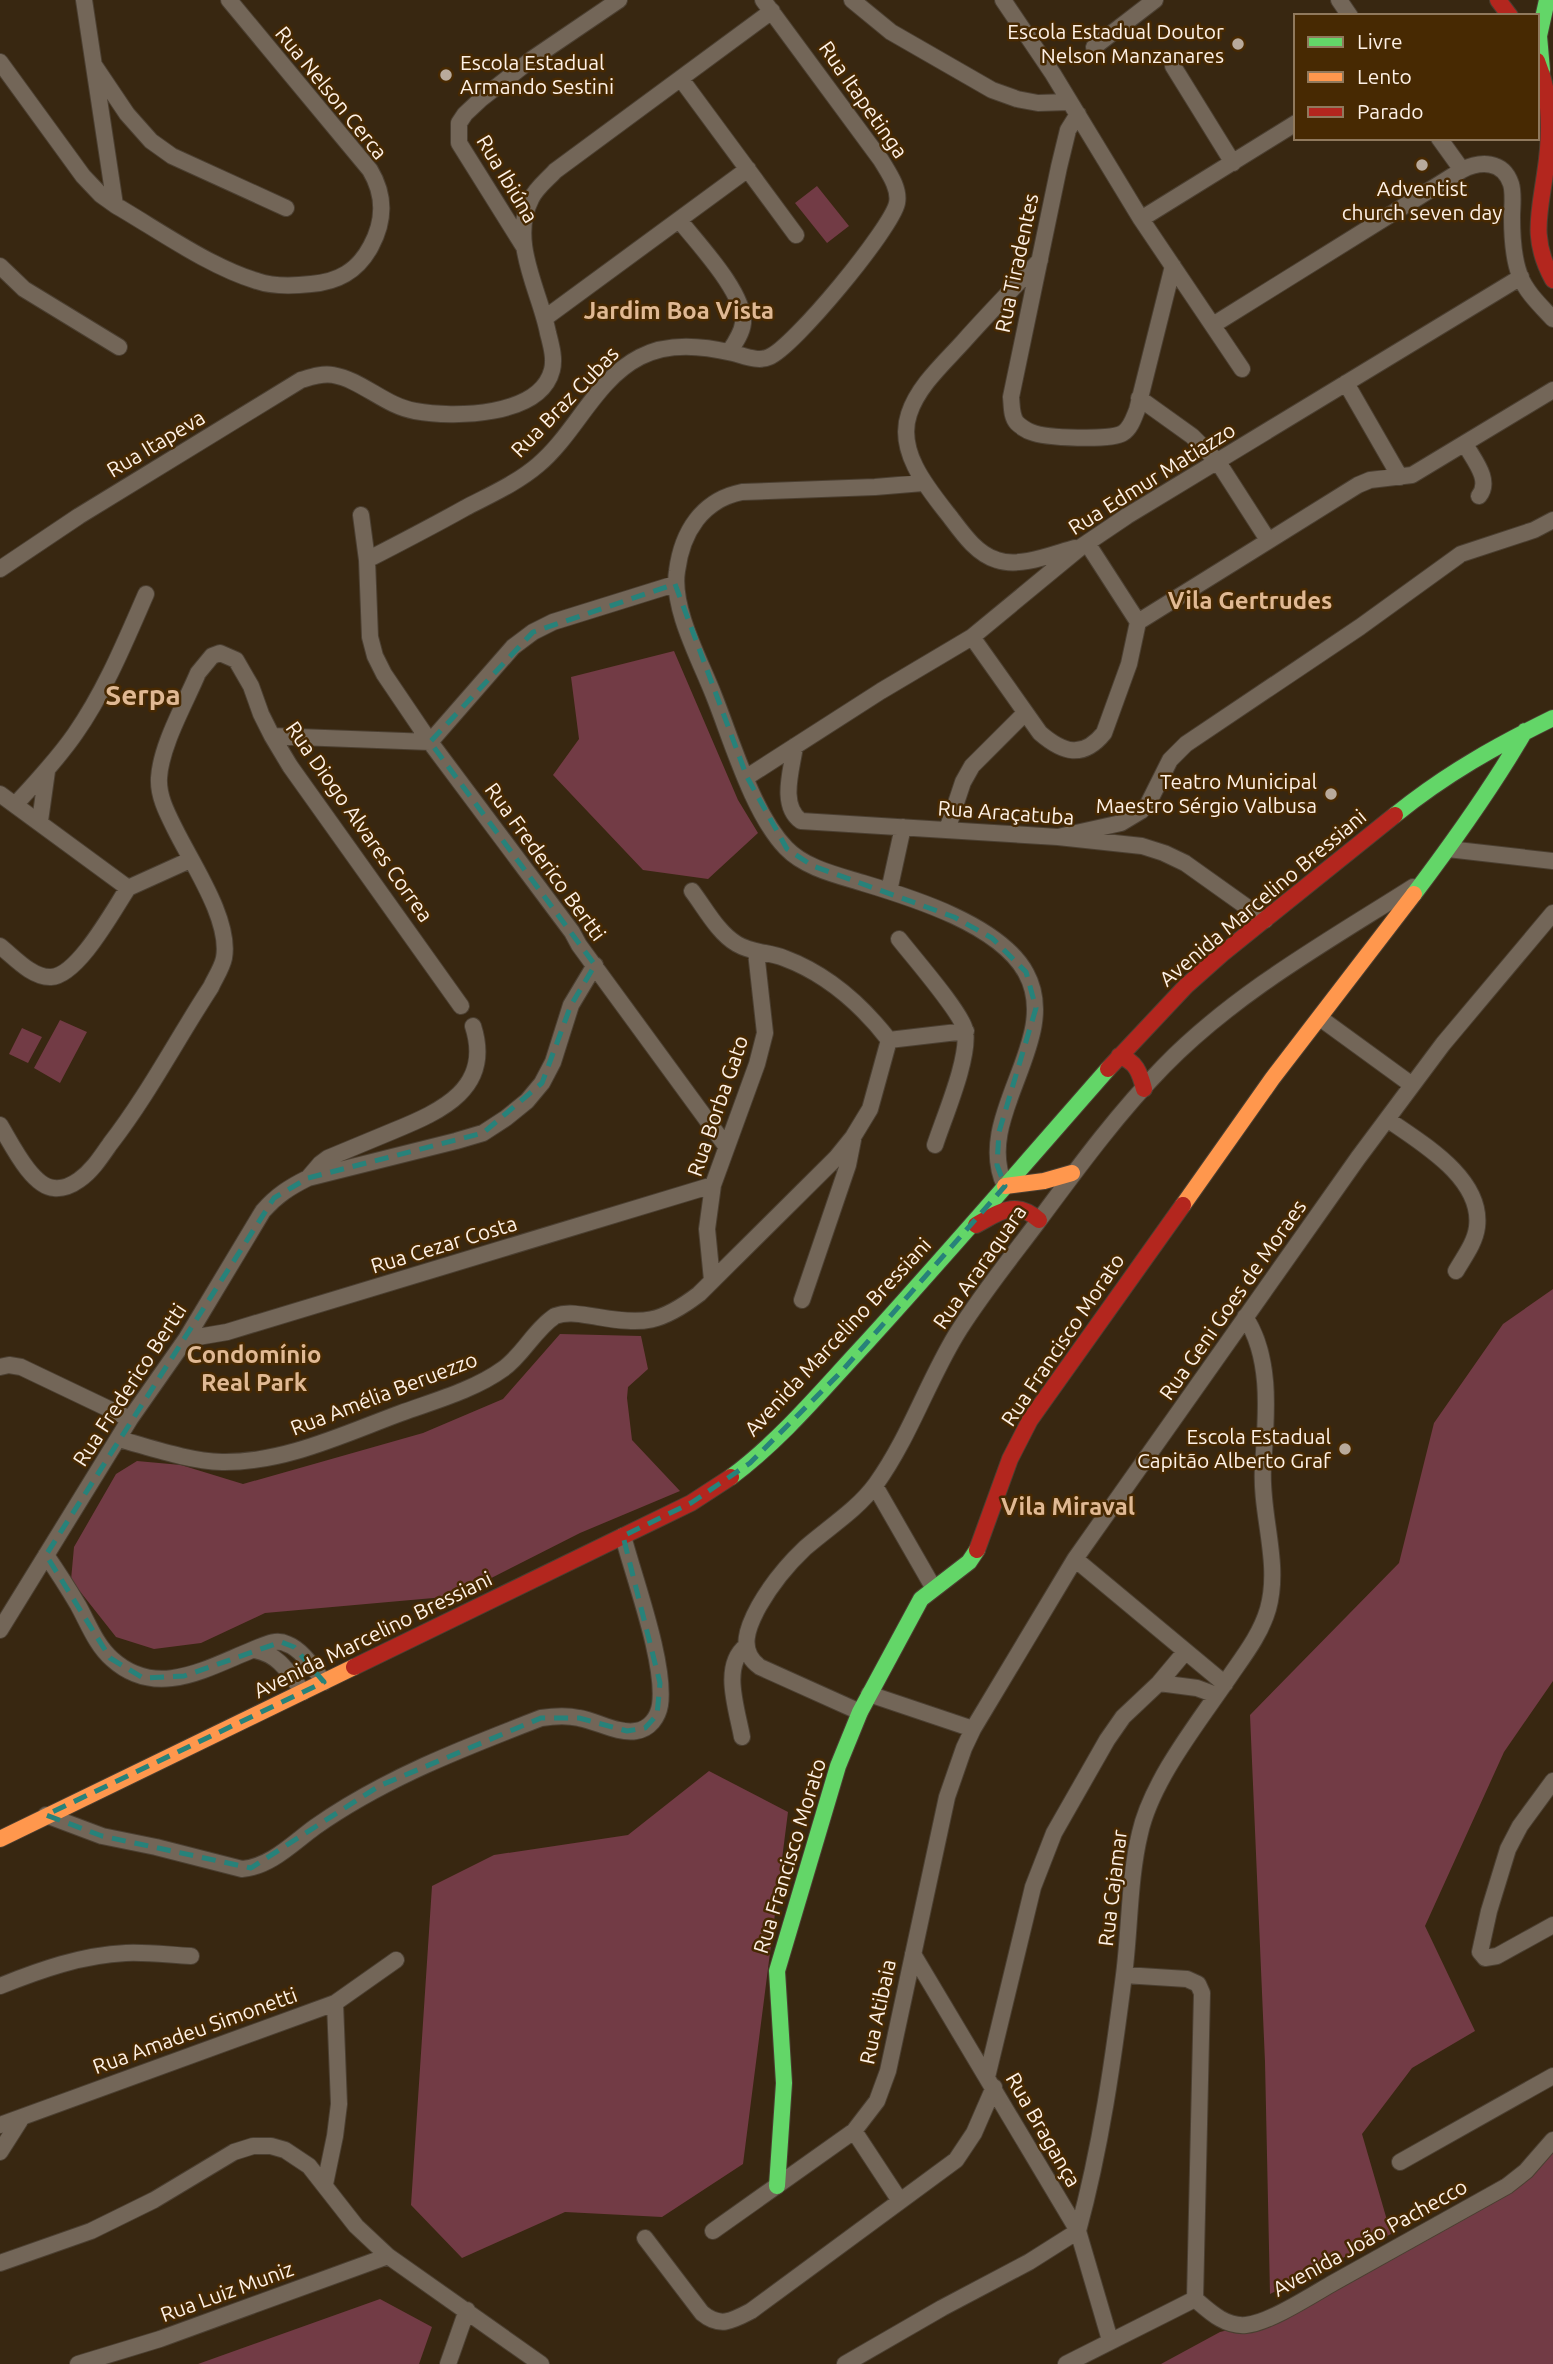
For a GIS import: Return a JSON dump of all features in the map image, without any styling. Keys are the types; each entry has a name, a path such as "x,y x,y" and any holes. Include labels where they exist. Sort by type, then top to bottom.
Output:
{"street":[{"path":"84,0 115,205"},
{"name":"Rua Nelson Cerca","path":"0,62 83,176 115,205 229,270 258,282 276,285 327,283 355,268 371,247 381,224 379,186 370,170 229,0"},
{"name":"Rua Ibiúna","path":"524,247 504,219 459,143 459,124 465,114 481,99 619,0"},
{"path":"852,0 891,32 992,90 1017,99 1074,108"},
{"path":"1003,0 1142,219 1242,369"},
{"path":"1547,0 1539,36 1539,65 1550,115 1546,168 1537,222 1539,244 1553,281"},
{"path":"1094,47 1146,3"},
{"path":"748,169 545,318 524,247 524,218 530,200 555,172 681,79 768,5"},
{"name":"Rua Itapetinga","path":"729,352 757,359 768,358 780,352 795,338 876,240 892,217 898,196 881,160 768,5"},
{"path":"94,65 127,114 151,142 172,156 286,208"},
{"path":"1173,66 1233,163"},
{"path":"681,79 796,235"},
{"name":"Rua Tiradentes","path":"1074,108 1011,397 1012,414 1016,422 1030,432 1051,436 1112,437 1122,434 1132,422 1139,398"},
{"path":"1142,219 1294,124"},
{"path":"1440,140 1462,170"},
{"path":"1213,325 1476,163 1488,163 1497,167 1508,178 1511,185 1515,256 1521,277 1553,319"},
{"path":"680,221 732,291 743,313 743,325 729,352"},
{"path":"972,636 1024,714 1051,742 1067,750 1080,751 1097,742 1104,733 1117,701 1138,622 1084,545 1016,562 1000,562 975,547 923,483 912,458 907,436 908,416 916,398 934,374 1040,260"},
{"path":"0,266 24,289 119,347"},
{"path":"1173,266 1139,398 1192,436 1218,462 1268,540"},
{"name":"Rua Edmur Matiazzo","path":"747,777 972,636 1084,545 1127,516 1521,277"},
{"path":"1002,299 1028,314"},
{"name":"Rua Itapeva","path":"0,569 79,516 302,380 331,374 392,405 415,411 456,414 500,410 517,405 534,393 552,373 554,360 545,318"},
{"name":"Rua Braz Cubas","path":"367,560 507,486 538,464 600,391 622,369 639,357 658,349 680,346 729,352"},
{"path":"1346,383 1400,477"},
{"path":"1138,622 1358,485 1370,480 1412,475 1553,390"},
{"path":"1465,444 1483,479 1483,491 1479,496"},
{"path":"923,483 742,492 724,496 699,516 687,537 678,558 675,584 685,623 747,777 774,833 787,849 797,858 833,873 889,891 954,917 992,938 1012,955 1026,972 1034,989 1036,1008 1031,1035 999,1132 997,1165 1005,1186 1044,1181 1072,1173"},
{"name":"Rua Frederico Bertti","path":"0,1630 130,1419 186,1339 263,1211 280,1194 308,1178 483,1133 506,1118 527,1101 542,1083 553,1062 571,1005 595,965 430,742 384,674 370,637 367,560 361,514"},
{"path":"1058,838 1132,818 1148,804 1166,766 1186,744 1360,627 1461,554 1516,537 1553,520"},
{"path":"272,736 430,742 513,647 533,632 577,614 675,584"},
{"path":"15,805 47,771 75,734 99,695 146,594"},
{"name":"Rua Diogo Alvares Correa","path":"190,860 168,815 160,793 159,777 165,750 198,673 212,656 220,653 236,660 251,686 261,715 290,766 461,1006"},
{"path":"947,830 963,782 972,766 1024,714"},
{"name":"Avenida Marcelino Bressiani","path":"0,1839 691,1503 721,1485 750,1463 841,1372 1119,1056 1186,986 1426,790 1488,750 1553,718"},
{"name":"Rua Francisco Morato","path":"777,2186 784,2092 776,2000 777,1971 838,1766 869,1694 916,1608 933,1587 965,1566 975,1556 1010,1459 1030,1420 1272,1079 1448,849 1506,764 1525,731"},
{"name":"Rua Araçatuba","path":"795,746 789,797 794,816 810,823 947,830 1142,846 1185,863 1265,920"},
{"path":"1488,750 1493,765 1489,788"},
{"path":"40,821 47,771"},
{"path":"0,794 128,888"},
{"path":"889,891 903,827"},
{"path":"1448,849 1553,861"},
{"path":"0,946 30,970 49,978 58,976 81,957 128,888 190,860 216,910 224,938 224,956 211,987 124,1126 80,1180 68,1186 53,1188 43,1185 33,1176 0,1125"},
{"name":"Rua Araraquara","path":"742,1737 732,1669 735,1657 746,1646 747,1630 759,1606 778,1577 805,1549 855,1507 875,1486 957,1334 1072,1173 1144,1089 1192,1039 1240,1001 1421,882"},
{"path":"692,891 737,944 756,952 796,962 839,990 869,1014 889,1040"},
{"name":"Rua Geni Goes de Moraes","path":"973,1729 1075,1559 1198,1388 1245,1317 1412,1085 1553,913"},
{"path":"899,939 956,1011 966,1031 962,1063 935,1145"},
{"name":"Rua Borba Gato","path":"712,1280 708,1229 713,1185 758,1064 765,1033 756,952"},
{"path":"595,965 726,1146"},
{"path":"1320,1018 1412,1085"},
{"name":"Rua Frederico Bertti","path":"308,1178 328,1158 421,1120 457,1097 475,1071 479,1055 473,1026"},
{"path":"889,1040 966,1031"},
{"path":"802,1300 848,1165 853,1137 870,1109 889,1040"},
{"path":"1119,1056 1130,1059 1137,1065 1144,1089"},
{"path":"1387,1119 1447,1162 1464,1182 1473,1201 1477,1213 1477,1228 1456,1271"},
{"path":"999,1132 1008,1156 1025,1163"},
{"name":"Rua Amélia Beruezzo","path":"119,1439 221,1462 258,1459 307,1448 489,1377 505,1368 555,1316 574,1313 618,1321 650,1322 682,1307 712,1280 836,1158 853,1137"},
{"name":"Rua Cezar Costa","path":"186,1339 227,1332 713,1185"},
{"path":"964,1231 1015,1208 1023,1208 1039,1220"},
{"name":"Rua Cajamar","path":"1078,2231 1096,2157 1124,1975 1136,1854 1144,1816 1177,1756 1257,1636 1272,1592 1273,1566 1265,1514 1263,1473 1266,1411 1263,1373 1259,1344 1245,1317"},
{"path":"0,1367 21,1367 130,1419"},
{"path":"875,1486 933,1587"},
{"path":"46,1815 102,1836 233,1867 251,1868 279,1854 379,1786 541,1718 579,1718 627,1731 645,1728 657,1715 660,1683 655,1653 623,1536"},
{"path":"46,1555 98,1643 110,1658 143,1678 160,1680 184,1676 274,1642 288,1644 303,1656 324,1682"},
{"path":"1075,1559 1185,1652 1220,1690"},
{"path":"746,1646 748,1656 760,1667 860,1712"},
{"path":"254,1650 265,1651 279,1661 303,1692"},
{"path":"645,2238 702,2313 720,2323 729,2322 751,2311 956,2160 974,2133 991,2082 1041,1861 1107,1740 1123,1717 1185,1652"},
{"path":"1158,1682 1220,1690"},
{"path":"869,1694 973,1729"},
{"name":"Rua Atibaia","path":"713,2231 854,2131 877,2101 888,2071 947,1797 973,1729"},
{"path":"1553,1780 1520,1826 1508,1849 1480,1947 1482,1956 1497,1956 1553,1925"},
{"path":"0,1986 38,1971 91,1957 127,1953 191,1956"},
{"name":"Rua Bragança","path":"913,1954 1078,2231 1110,2340"},
{"name":"Rua Amadeu Simonetti","path":"0,2125 335,2003 396,1960"},
{"path":"1066,2364 1195,2299 1202,1993 1198,1984 1187,1979 1124,1975"},
{"path":"325,2184 339,2104 335,2003"},
{"path":"1400,2162 1553,2076"},
{"path":"0,2152 21,2119"},
{"path":"854,2131 900,2201"},
{"name":"Avenida João Pachecco","path":"1195,2299 1216,2317 1228,2323 1244,2326 1257,2323 1307,2298 1507,2186 1526,2171 1553,2140"},
{"path":"0,2263 90,2231 154,2200 234,2152 253,2146 271,2146 285,2150 309,2166 356,2226 388,2256 541,2364"},
{"path":"845,2364 942,2308 1030,2262 1078,2231"},
{"name":"Rua Luiz Muniz","path":"78,2364 160,2339 388,2256"},
{"path":"448,2364 467,2310"}],"highlighted area":[{"path":"675,584 747,777 787,849 813,866 954,917 992,938 1026,972 1036,1008 999,1132 997,1165 1005,1186 841,1372 750,1463 691,1503 623,1536 660,1683 657,1715 645,1728 627,1731 579,1718 541,1718 379,1786 251,1868 102,1836 46,1815 324,1682 294,1647 281,1642 184,1676 143,1678 110,1658 46,1555 274,1198 308,1178 483,1133 542,1083 571,1005 595,965 430,742 533,632"}],"shaded area":[{"path":"817,186 849,226 827,243 795,203"},
{"path":"674,651 738,800 758,833 708,879 643,870 553,775 579,739 571,677"},
{"path":"60,1020 87,1032 60,1083 34,1068"},
{"path":"22,1028 42,1037 28,1063 9,1054"},
{"path":"1553,1289 1553,1681 1504,1752 1425,1926 1475,2031 1412,2068 1362,2134 1391,2234 1270,2294 1265,2062 1250,1715 1399,1563 1434,1423 1503,1324"},
{"path":"560,1334 641,1336 648,1369 628,1387 632,1440 680,1491 580,1533 456,1596 265,1613 201,1643 154,1649 116,1637 71,1580 74,1547 116,1474 137,1461 181,1465 243,1484 423,1433 503,1399"},
{"path":"709,1771 788,1812 743,2164 662,2217 565,2212 462,2258 411,2205 432,1886 494,1855 628,1835"},
{"path":"1553,2149 1553,2364 1161,2364 1220,2332 1257,2323"},
{"path":"380,2299 432,2327 419,2364 198,2364"}],"traffic: fast":[{"path":"1542,70 1539,36 1547,0"},
{"path":"1395,815 1471,762 1553,718"},
{"path":"1414,894 1472,814 1525,731"},
{"path":"731,1477 768,1447 818,1396 1108,1069"},
{"path":"777,2186 784,2083 777,1971 838,1766 860,1712 921,1599 969,1562 977,1550"}],"traffic: slow":[{"path":"1183,1205 1272,1079 1414,894"},
{"path":"1005,1186 1044,1181 1072,1173"},
{"path":"0,1839 354,1667"}],"traffic: jam":[{"path":"1498,0 1508,14"},
{"path":"1539,67 1548,103 1549,131 1538,228 1546,266 1553,280"},
{"path":"1108,1069 1186,986 1222,954 1395,815"},
{"path":"1119,1056 1130,1061 1136,1068 1144,1089"},
{"path":"977,1550 1010,1459 1030,1420 1183,1205"},
{"path":"976,1225 1000,1212 1015,1209 1039,1220"},
{"path":"354,1667 691,1503 731,1477"}],"place":[{"name":"Escola Estadual Doutor Nelson Manzanares","path":"1238,44"},
{"name":"Escola Estadual Armando Sestini","path":"446,75"},
{"name":"Adventist church seven day","path":"1422,165"},
{"name":"Teatro Municipal Maestro Sérgio Valbusa","path":"1331,794"},
{"name":"Escola Estadual Capitão Alberto Graf","path":"1345,1449"}],"district":[{"name":"Jardim Boa Vista","path":"679,311"},
{"name":"Vila Gertrudes","path":"1250,601"},
{"name":"Serpa","path":"143,695"},
{"name":"Condomínio Real Park","path":"254,1369"},
{"name":"Vila Miraval","path":"1068,1507"}]}
